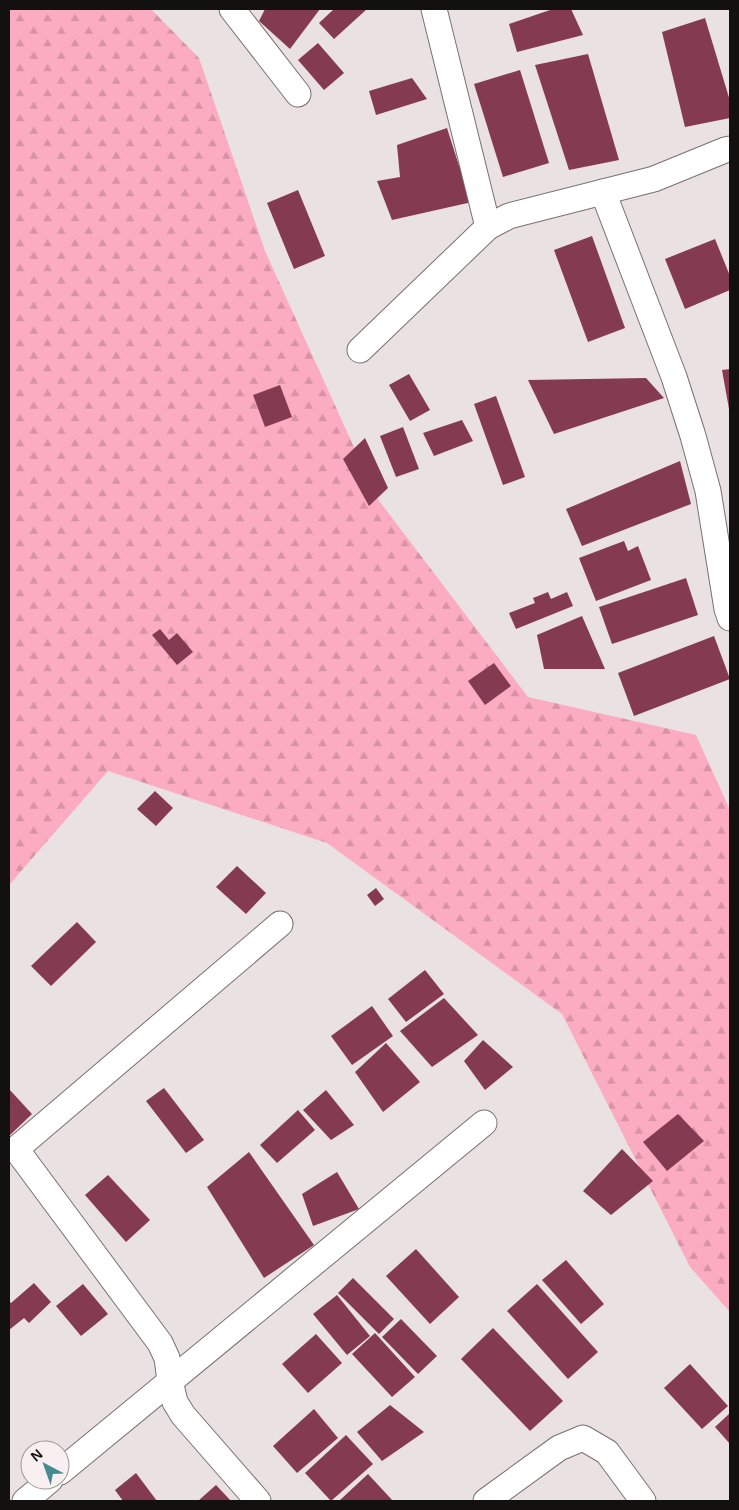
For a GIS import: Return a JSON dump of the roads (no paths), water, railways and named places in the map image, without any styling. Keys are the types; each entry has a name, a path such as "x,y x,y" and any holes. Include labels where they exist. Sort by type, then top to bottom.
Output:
{"street":[{"path":"232,9 298,94"},
{"path":"434,9 488,227"},
{"path":"360,350 488,227 509,216 654,179 730,149"},
{"path":"603,192 674,377 693,436 708,491 730,618"},
{"path":"258,1501 182,1414 175,1402 167,1358 160,1342 12,1152 280,924"},
{"path":"70,1464 484,1122"},
{"path":"486,1501 559,1448 583,1438 607,1452 643,1501"},
{"path":"24,1501 38,1490"}]}
